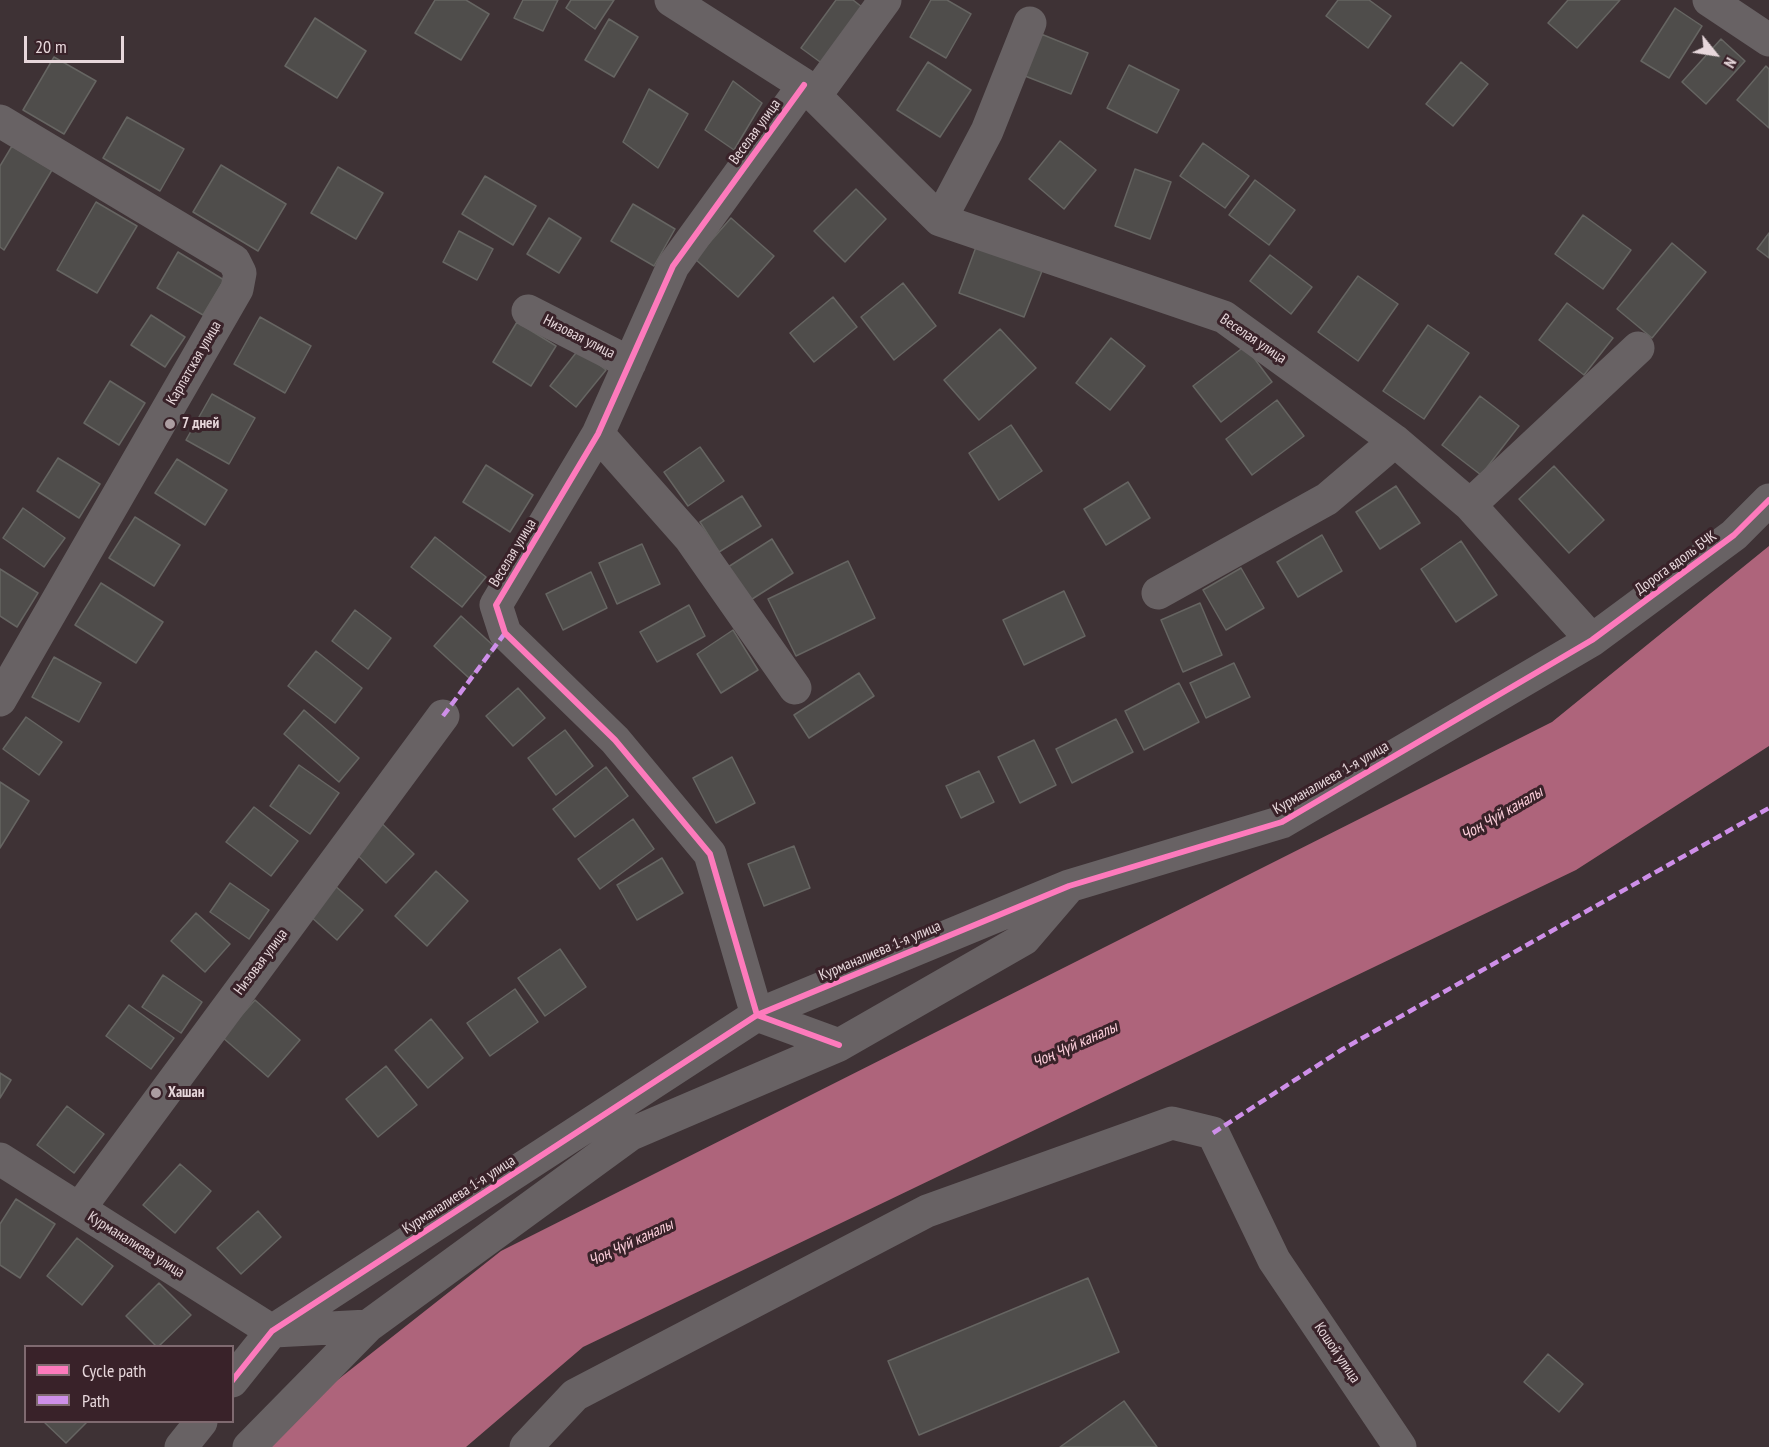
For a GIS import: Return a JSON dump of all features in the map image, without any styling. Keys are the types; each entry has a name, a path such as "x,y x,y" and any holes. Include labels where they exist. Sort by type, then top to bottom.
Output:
{"street":[{"name":"Веселая улица","path":"671,0 810,91 940,220 1224,317 1395,441 1470,505 1592,640"},
{"path":"810,91 885,0"},
{"path":"1709,0 1769,40"},
{"path":"940,220 987,131 1030,23"},
{"name":"Веселая улица","path":"757,1015 710,854 615,740 505,633 496,605 598,434 673,266 810,91"},
{"name":"Карпатская улица","path":"0,121 234,261 240,273 237,289 0,700"},
{"name":"Низовая улица","path":"528,311 630,363"},
{"path":"1470,505 1638,348"},
{"path":"598,434 690,538 795,688"},
{"path":"1158,593 1327,500 1395,441"},
{"name":"Дорога вдоль БЧК","path":"1592,640 1734,535 1769,500"},
{"name":"Курманалиева 1-я улица","path":"234,1378 272,1331 757,1015 1069,886 1282,822 1592,640"},
{"name":"Низовая улица","path":"79,1209 443,716"},
{"path":"249,1447 368,1326 632,1134 839,1045 1024,939 1069,886"},
{"path":"757,1015 839,1045"},
{"name":"Кошой улица","path":"526,1447 575,1395 927,1211 1172,1123 1213,1132 1275,1260 1400,1447"},
{"name":"Курманалиева улица","path":"0,1159 272,1331"},
{"path":"272,1331 368,1326"},
{"path":"181,1447 200,1423"}],"water":[{"name":"Чоң Чүй каналы","path":"1769,546 1769,746 1576,870 583,1347 466,1447 271,1447 302,1408 501,1251 1552,722"}],"building":[{"path":"435,0 466,0 489,14 461,60 415,33"},
{"path":"523,0 558,0 543,31 514,18"},
{"path":"571,0 614,0 595,29 566,8"},
{"path":"836,0 853,0 867,11 827,67 801,48"},
{"path":"931,0 947,0 971,14 946,58 910,37"},
{"path":"1338,0 1369,0 1391,16 1368,48 1326,16"},
{"path":"1568,0 1620,0 1577,48 1548,23"},
{"path":"1675,8 1702,26 1669,78 1641,61"},
{"path":"315,18 366,51 337,98 285,66"},
{"path":"609,19 638,37 614,77 585,60"},
{"path":"1041,34 1088,53 1071,94 1025,76"},
{"path":"1721,39 1745,61 1706,104 1682,82"},
{"path":"54,57 96,81 64,134 23,110"},
{"path":"928,62 971,90 940,137 897,110"},
{"path":"1461,62 1488,84 1453,126 1426,104"},
{"path":"1129,65 1179,90 1157,133 1107,108"},
{"path":"1766,66 1769,69 1769,128 1737,100"},
{"path":"733,81 762,103 734,150 705,130"},
{"path":"649,89 688,114 658,168 623,142"},
{"path":"127,117 184,149 160,191 103,158"},
{"path":"1060,141 1096,170 1064,209 1029,179"},
{"path":"1203,143 1249,176 1225,208 1180,176"},
{"path":"12,146 52,170 4,250 0,247 0,166"},
{"path":"221,165 286,204 258,251 193,212"},
{"path":"338,167 383,193 356,239 311,213"},
{"path":"1135,169 1171,182 1150,239 1115,226"},
{"path":"485,176 536,206 513,245 462,214"},
{"path":"1255,180 1295,210 1269,245 1229,215"},
{"path":"856,189 886,219 845,262 814,231"},
{"path":"96,202 137,226 97,293 57,270"},
{"path":"633,204 675,229 654,266 611,241"},
{"path":"1583,215 1631,250 1603,289 1555,254"},
{"path":"549,218 581,238 559,273 527,254"},
{"path":"731,218 774,256 738,297 695,259"},
{"path":"459,231 493,249 477,280 443,262"},
{"path":"1769,233 1769,258 1757,249"},
{"path":"1672,243 1706,272 1652,338 1617,309"},
{"path":"976,247 1042,271 1024,317 959,293"},
{"path":"178,252 224,280 203,315 157,288"},
{"path":"1270,255 1312,287 1291,314 1250,281"},
{"path":"1358,276 1398,304 1358,361 1318,332"},
{"path":"903,283 936,326 894,360 861,317"},
{"path":"833,297 857,327 814,362 790,333"},
{"path":"1567,303 1613,338 1584,375 1539,340"},
{"path":"151,315 185,337 165,367 131,345"},
{"path":"260,317 311,346 285,393 234,364"},
{"path":"517,322 556,346 531,386 493,362"},
{"path":"1428,325 1469,353 1424,419 1383,391"},
{"path":"1000,329 1036,368 979,420 944,380"},
{"path":"1111,338 1145,366 1110,410 1076,383"},
{"path":"1245,346 1272,382 1221,422 1193,386"},
{"path":"579,349 606,370 576,407 550,386"},
{"path":"110,381 145,403 119,445 84,423"},
{"path":"212,394 255,418 229,464 186,440"},
{"path":"1480,396 1519,426 1481,475 1442,445"},
{"path":"1277,400 1304,436 1252,475 1226,439"},
{"path":"1011,425 1042,471 999,500 969,453"},
{"path":"700,447 724,481 688,506 664,472"},
{"path":"58,458 100,484 79,518 37,491"},
{"path":"177,459 227,490 205,525 155,493"},
{"path":"486,465 533,495 510,532 463,502"},
{"path":"1554,466 1604,520 1569,553 1519,499"},
{"path":"1128,482 1150,518 1106,545 1084,509"},
{"path":"1396,486 1420,523 1380,549 1356,512"},
{"path":"742,496 761,526 719,552 700,522"},
{"path":"23,508 65,538 44,567 3,538"},
{"path":"135,517 180,545 154,586 109,558"},
{"path":"1322,535 1342,571 1298,597 1277,562"},
{"path":"435,537 486,577 462,607 411,567"},
{"path":"772,539 793,573 749,601 728,567"},
{"path":"1461,541 1497,595 1456,622 1421,569"},
{"path":"642,544 660,584 617,604 599,563"},
{"path":"848,561 875,618 796,656 768,599"},
{"path":"1241,568 1264,608 1226,630 1203,590"},
{"path":"0,569 38,593 17,627 0,616"},
{"path":"591,572 607,608 563,630 546,594"},
{"path":"101,583 163,622 136,663 75,625"},
{"path":"1064,591 1085,636 1024,665 1003,620"},
{"path":"1200,603 1222,655 1183,672 1161,620"},
{"path":"689,605 705,636 657,662 640,632"},
{"path":"355,610 391,638 368,669 332,641"},
{"path":"461,616 496,648 469,678 434,646"},
{"path":"733,630 758,670 721,693 697,654"},
{"path":"316,651 362,688 335,723 288,686"},
{"path":"54,657 101,683 79,722 32,697"},
{"path":"1234,663 1250,697 1206,718 1190,683"},
{"path":"859,673 874,696 809,738 794,715"},
{"path":"1179,683 1199,722 1144,750 1125,711"},
{"path":"518,688 545,718 513,746 486,716"},
{"path":"304,710 359,758 339,782 284,734"},
{"path":"26,717 62,742 39,775 3,749"},
{"path":"1116,719 1133,752 1072,783 1056,749"},
{"path":"565,730 593,766 556,795 528,758"},
{"path":"1034,740 1056,785 1020,803 998,757"},
{"path":"732,757 755,803 716,823 693,778"},
{"path":"299,765 339,793 310,834 270,806"},
{"path":"606,767 628,796 575,837 553,809"},
{"path":"979,771 994,802 961,818 946,786"},
{"path":"0,782 29,801 0,848"},
{"path":"254,807 298,841 271,876 226,842"},
{"path":"373,815 414,854 386,883 346,844"},
{"path":"633,819 654,849 600,889 578,859"},
{"path":"794,846 810,888 764,906 748,864"},
{"path":"662,858 683,893 637,920 617,885"},
{"path":"436,871 468,901 427,946 395,916"},
{"path":"327,879 363,910 337,940 301,908"},
{"path":"230,883 269,910 249,939 210,912"},
{"path":"196,913 230,944 205,972 171,941"},
{"path":"560,949 586,987 545,1016 518,978"},
{"path":"163,975 202,1002 181,1033 142,1007"},
{"path":"515,989 538,1022 490,1056 467,1023"},
{"path":"255,1000 300,1040 268,1077 222,1037"},
{"path":"129,1005 174,1038 151,1069 106,1036"},
{"path":"431,1019 463,1058 428,1088 395,1050"},
{"path":"386,1066 417,1105 378,1137 346,1099"},
{"path":"0,1073 11,1080 0,1098"},
{"path":"67,1106 104,1134 74,1173 37,1145"},
{"path":"180,1164 211,1191 175,1233 143,1205"},
{"path":"16,1199 55,1224 20,1278 0,1265 0,1224"},
{"path":"258,1211 281,1237 241,1274 217,1248"},
{"path":"77,1238 113,1266 82,1305 47,1276"},
{"path":"1088,1278 1119,1352 919,1435 888,1361"},
{"path":"159,1283 191,1315 160,1345 155,1345 126,1316"},
{"path":"1548,1354 1583,1384 1559,1412 1524,1382"},
{"path":"1124,1401 1157,1447 1060,1447"},
{"path":"45,1423 86,1423 66,1443"}],"marked path":[{"path":"443,716 505,633"},
{"path":"1213,1133 1343,1049 1769,808"}],"cycle path":[{"path":"804,85 673,266 598,434 496,605 505,633 615,740 710,854 757,1015 839,1045"},
{"path":"234,1378 272,1331 757,1015 1069,886 1282,822 1592,640 1734,535 1769,500"}],"place":[{"name":"7 дней","path":"170,424"},
{"name":"Хашан","path":"156,1093"}]}
